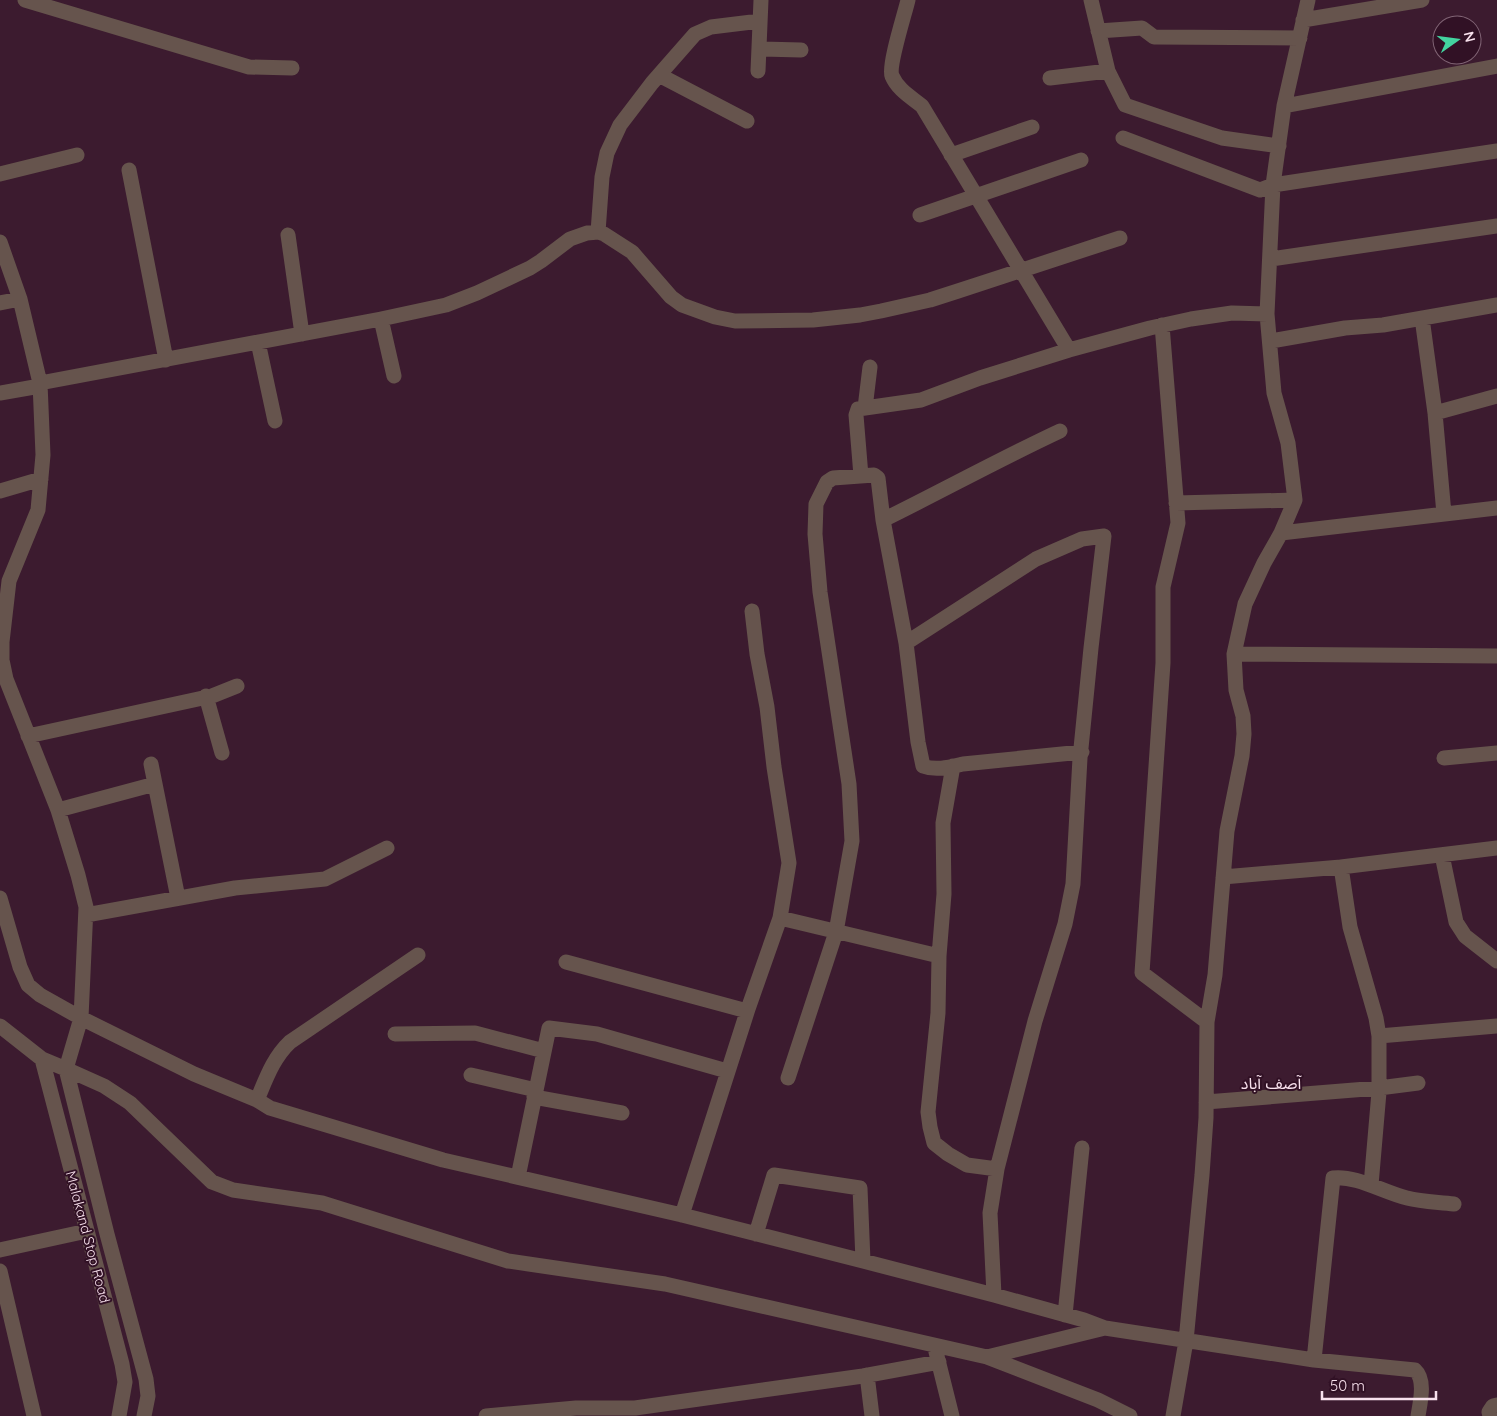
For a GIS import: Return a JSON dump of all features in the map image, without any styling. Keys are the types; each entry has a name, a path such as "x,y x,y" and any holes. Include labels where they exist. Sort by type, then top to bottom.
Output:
{"street":[{"path":"25,0 249,67 292,68"},
{"path":"758,71 761,0"},
{"path":"908,0 892,62 891,74 899,88 922,106 1069,350"},
{"path":"1091,0 1108,72 1125,105 1222,138 1279,146"},
{"path":"1173,1416 1186,1341 1202,1175 1206,1102 1207,1022 1215,975 1227,831 1244,734 1243,716 1236,690 1234,654 1245,604 1264,563 1281,533 1295,500 1288,443 1274,393 1268,314 1273,185 1284,106 1308,0"},
{"path":"1303,20 1422,0"},
{"path":"598,232 602,177 607,153 620,125 659,75 695,34 711,27 760,21"},
{"path":"1098,31 1142,28 1154,37 1300,38"},
{"path":"759,48 801,50"},
{"path":"1284,106 1497,66"},
{"path":"1050,78 1108,72"},
{"path":"659,75 747,121"},
{"path":"951,155 1032,127"},
{"path":"1123,138 1260,190 1273,185 1497,151"},
{"path":"0,174 77,155"},
{"path":"920,215 1081,160"},
{"path":"129,170 166,360"},
{"path":"1271,259 1497,226"},
{"path":"0,393 446,305 477,293 530,268 570,238 587,232 604,234 632,252 671,297 682,304 715,317 735,321 813,320 860,315 930,300 1120,238"},
{"path":"288,235 302,334"},
{"path":"0,244 20,299 40,384 43,455 38,510 9,582 2,642 2,660 6,679 58,810 86,907 81,1018 66,1069 107,1234 146,1378 148,1396 144,1416"},
{"path":"0,303 20,299"},
{"path":"1271,341 1345,328 1383,325 1497,305"},
{"path":"861,476 856,415 858,410 921,400 980,378 1069,350 1162,325 1232,313 1268,314"},
{"path":"1422,318 1435,413 1444,514"},
{"path":"381,319 394,376"},
{"path":"1162,325 1178,523 1163,587 1163,663 1142,973 1207,1022"},
{"path":"258,342 275,421"},
{"path":"865,408 870,367"},
{"path":"1435,413 1496,401"},
{"path":"883,520 1060,431"},
{"path":"788,1078 836,932 852,841 849,784 820,592 816,504 826,482 834,478 874,475 878,478 883,520 906,643 918,742 923,766 931,769 1082,752"},
{"path":"0,491 41,479"},
{"path":"1176,503 1295,500"},
{"path":"1281,533 1497,508"},
{"path":"906,643 1036,559 1082,539 1104,536 1091,648 1073,884 1065,924 1035,1021 997,1168 990,1213 994,1295"},
{"path":"682,1215 727,1071 780,918 789,863 752,611"},
{"path":"1234,654 1497,656"},
{"path":"28,736 206,696 237,686"},
{"path":"206,696 222,753"},
{"path":"1444,758 1497,754"},
{"path":"151,764 178,898"},
{"path":"952,766 943,823 944,894 939,956 938,1013 928,1112 934,1143 948,1154 968,1165 997,1168"},
{"path":"58,810 155,784"},
{"path":"86,915 235,888 326,879 386,848"},
{"path":"1223,877 1341,867 1497,848"},
{"path":"1442,855 1456,922 1465,936 1497,962"},
{"path":"1341,867 1350,927 1376,1018 1379,1036 1379,1088 1371,1185"},
{"path":"0,898 4,926 20,967 28,985 40,995 81,1018 194,1074 257,1100 270,1108 443,1160 682,1215 864,1261 1065,1314 1105,1328 1314,1360 1415,1370 1421,1382 1418,1416"},
{"path":"780,918 939,956"},
{"path":"257,1100 272,1065 281,1051 290,1042 418,955"},
{"path":"566,962 747,1011"},
{"path":"0,1026 42,1059 104,1086 130,1103 212,1182 233,1190 322,1203 508,1261 665,1284 986,1357 1098,1400 1130,1416"},
{"path":"1379,1036 1497,1026"},
{"path":"518,1177 548,1028 596,1034 727,1071"},
{"path":"395,1034 476,1033 544,1051"},
{"name":"Malakand Stop Road","path":"42,1059 122,1364 125,1382 119,1416"},
{"path":"471,1075 535,1094 622,1113"},
{"path":"1206,1102 1379,1088 1418,1082"},
{"path":"1065,1314 1082,1148"},
{"path":"756,1234 774,1175 860,1188 864,1261"},
{"path":"1314,1360 1333,1178 1371,1185 1407,1198 1454,1204"},
{"path":"0,1250 87,1232"},
{"path":"0,1271 7,1333 34,1416"},
{"path":"986,1357 1105,1328"},
{"path":"934,1344 952,1416"},
{"path":"495,1416 576,1408 634,1408 867,1376 939,1362"},
{"path":"867,1376 872,1416"},
{"path":"1490,1416 1489,1412 1493,1406 1497,1405"}],"district":[{"name":"آصف آباد","path":"1271,1083"}]}
